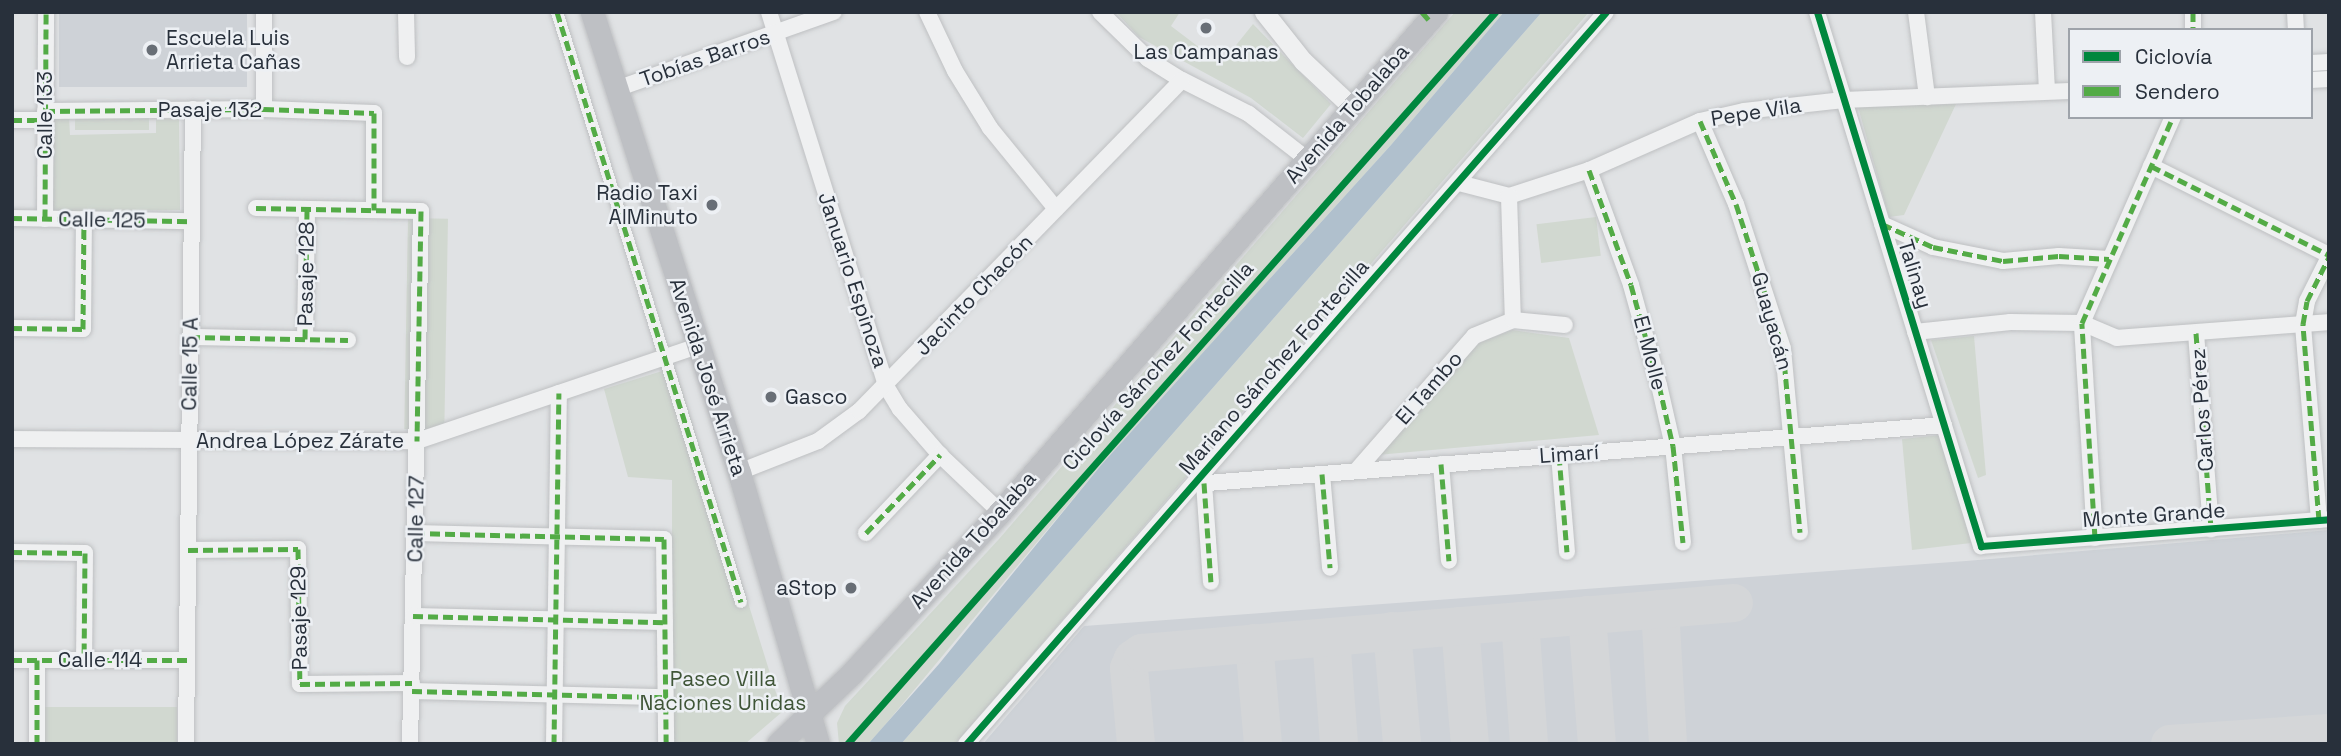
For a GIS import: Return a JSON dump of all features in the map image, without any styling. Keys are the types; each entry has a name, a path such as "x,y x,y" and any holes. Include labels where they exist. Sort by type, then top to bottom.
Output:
{"main road":[{"name":"Avenida José Arrieta","path":"592,12 738,472 818,744"},
{"name":"Avenida Tobalaba","path":"778,744 810,715 1000,512 1353,108 1429,15"}],"street":[{"name":"Calle 133","path":"44,219 46,12"},
{"path":"264,12 264,109"},
{"path":"406,12 407,57"},
{"path":"557,12 740,602"},
{"name":"Januario Espinoza","path":"769,12 886,386 900,409 940,456 1000,512"},
{"name":"Tobías Barros","path":"616,89 834,12"},
{"path":"927,12 977,108 1010,156 1056,209"},
{"path":"1100,12 1138,51 1182,80 1249,114 1308,160"},
{"path":"1264,12 1303,61 1353,108"},
{"name":"Mariano Sánchez Fontecilla","path":"966,744 1199,483 1606,12"},
{"name":"Talinay","path":"1817,12 1982,546"},
{"path":"1916,12 1927,97"},
{"path":"2043,12 2047,91"},
{"name":"Jacinto Chacón","path":"738,472 818,441 847,422 886,386 1182,80"},
{"name":"Pepe Vila","path":"1509,196 1589,170 1700,121 1744,111 1843,100 2068,91"},
{"name":"Pasaje 132","path":"12,120 45,115 192,109 374,113 374,210"},
{"name":"Calle 15 A","path":"186,744 192,109"},
{"path":"2095,538 2081,323 2172,119"},
{"name":"Guayacán","path":"1700,121 1733,195 1781,342 1788,375 1800,532"},
{"path":"2151,166 2329,256 2307,301 2303,324 2324,520"},
{"name":"El Molle","path":"1589,170 1637,305 1673,446 1683,542"},
{"path":"1459,183 1509,196 1513,320"},
{"name":"Pasaje 128","path":"256,208 421,211"},
{"name":"Pasaje 128","path":"305,339 307,209"},
{"name":"Calle 127","path":"410,744 421,211"},
{"name":"Calle 125","path":"12,218 192,221"},
{"path":"12,328 83,329 84,219"},
{"path":"1882,224 1933,247 2003,261 2059,257 2109,258"},
{"name":"El Tambo","path":"1356,471 1474,336 1513,320 1565,325"},
{"path":"1915,332 2010,321 2081,323 2117,338 2329,322"},
{"name":"Carlos Pérez","path":"2196,333 2211,528"},
{"name":"Pasaje 128","path":"190,337 348,340"},
{"name":"Andrea López Zárate","path":"12,439 417,441 698,346"},
{"path":"554,744 559,393"},
{"name":"Limarí","path":"1199,483 1944,425"},
{"path":"1559,455 1567,552"},
{"path":"866,533 940,456"},
{"path":"1441,464 1449,561"},
{"path":"1322,474 1330,568"},
{"path":"1199,483 1211,582"},
{"name":"Monte Grande","path":"1982,546 2324,520"},
{"path":"415,533 664,539 666,744"},
{"name":"Pasaje 129","path":"188,550 298,549 300,684 665,697"},
{"path":"12,552 85,553 84,660"},
{"path":"413,616 665,622"},
{"name":"Calle 114","path":"12,660 187,660"},
{"path":"37,660 37,744"}],"shaded area":[{"name":"Escuela Luis Arrieta Cañas","path":"59,12 247,12 247,87 59,87"},
{"path":"2329,530 2329,744 983,744 1084,626 1966,561"}],"green space":[{"path":"1116,12 1180,12 1171,26 1221,64 1253,24 1331,104 1303,138 1251,98 1139,37"},
{"path":"1455,12 1504,12 1391,145 1102,464 868,744 839,744 837,723 845,706 999,539"},
{"path":"1542,12 1589,12 955,744 901,744"},
{"path":"1956,104 1904,215 1889,217 1858,107"},
{"path":"75,116 149,116 149,130 75,130"},
{"path":"50,117 69,117 70,135 156,133 156,119 179,119 180,210 51,212"},
{"path":"1596,217 1601,256 1541,263 1536,224"},
{"path":"408,218 448,219 444,430 404,429"},
{"path":"1512,330 1569,338 1599,435 1377,455 1479,343"},
{"path":"1974,336 1986,475 1978,478 1931,340"},
{"name":"Paseo Villa Naciones Unidas","path":"675,367 782,712 745,744 672,744 672,480 628,477 604,389"},
{"path":"1941,435 1971,543 1912,550 1902,439"},
{"path":"45,707 177,707 177,744 45,744"}],"water":[{"path":"1504,12 1542,12 901,744 868,744 939,664 1102,464 1391,145"}],"taxiway":[{"path":"1136,744 1129,668 1133,659 1142,653 1734,603"},
{"path":"1660,609 1668,744"},
{"path":"1587,615 1597,744"},
{"path":"1520,621 1529,744"},
{"path":"1460,626 1470,744"},
{"path":"1392,631 1402,744"},
{"path":"1331,637 1339,744"},
{"path":"1254,643 1263,744"},
{"path":"2170,744 2329,733"}],"marked path":[{"path":"45,219 46,12"},
{"path":"557,12 741,602"},
{"path":"1422,12 1429,20"},
{"path":"2193,12 2193,28"},
{"path":"45,111 264,109 374,113 374,210"},
{"path":"2095,538 2082,323 2172,119"},
{"path":"12,120 45,120"},
{"path":"1700,121 1736,204 1783,349 1800,532"},
{"path":"2151,166 2329,255"},
{"path":"1589,170 1631,285 1659,385 1673,446 1683,542"},
{"path":"256,208 421,211 417,441"},
{"path":"305,339 307,209"},
{"path":"12,218 192,221"},
{"path":"12,328 83,329 84,219"},
{"path":"1882,224 1933,247 2003,261 2059,256 2109,259"},
{"path":"2319,520 2303,324 2307,301 2329,257"},
{"path":"2196,333 2211,529"},
{"path":"190,337 348,340"},
{"path":"554,744 559,393"},
{"path":"866,533 940,455"},
{"path":"1559,455 1567,552"},
{"path":"1441,464 1449,561"},
{"path":"1322,474 1330,568"},
{"path":"1204,483 1211,582"},
{"path":"415,533 664,539 666,744"},
{"path":"188,550 298,549 300,684 412,683"},
{"path":"12,552 85,553 84,660"},
{"path":"413,616 665,622"},
{"path":"12,660 187,660"},
{"path":"37,660 37,744"},
{"path":"412,691 665,697"}],"cycle path":[{"name":"Ciclovía Sánchez Fontecilla","path":"847,744 1495,12"},
{"path":"966,744 1606,12"},
{"path":"1817,12 1981,546 2329,519"}],"place":[{"name":"Las Campanas","path":"1206,28"},
{"name":"Escuela Luis Arrieta Cañas","path":"152,50"},
{"name":"Radio Taxi AlMinuto","path":"712,205"},
{"name":"Gasco","path":"771,397"},
{"name":"aStop","path":"851,588"}]}
